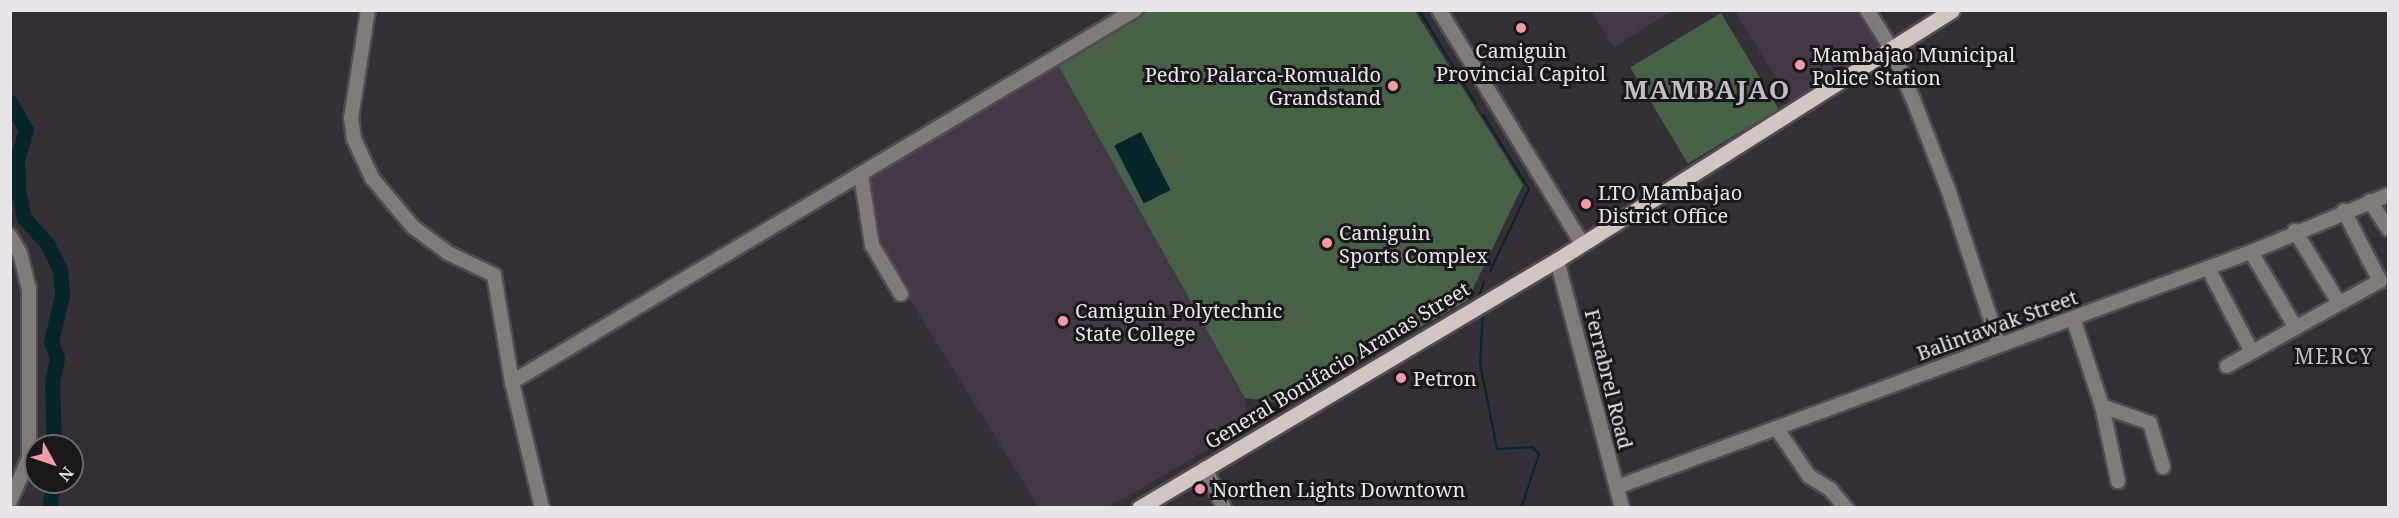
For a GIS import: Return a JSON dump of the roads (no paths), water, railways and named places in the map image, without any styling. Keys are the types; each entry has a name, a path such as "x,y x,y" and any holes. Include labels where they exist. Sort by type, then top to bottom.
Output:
{"main road":[{"name":"General Bonifacio Aranas Street","path":"1139,507 1557,260 1952,10"}],"street":[{"path":"368,10 351,118 354,139 372,177 413,227 448,253 494,275 512,382 542,507"},
{"path":"512,382 1136,10"},
{"path":"1439,10 1582,243"},
{"path":"1867,10 1891,48 1949,192 1999,345"},
{"path":"861,175 872,245 901,294"},
{"name":"Balintawak Street","path":"1617,487 2251,252 2295,231 2388,195"},
{"path":"2370,201 2388,229"},
{"path":"2227,366 2381,279 2344,212"},
{"path":"2295,231 2339,303"},
{"path":"10,236 21,253 29,288 29,458 10,501"},
{"path":"2251,252 2296,328"},
{"name":"Ferrabrel Road","path":"1557,260 1622,507"},
{"path":"2208,268 2252,352"},
{"path":"2073,318 2102,406 2118,481"},
{"path":"2102,406 2150,423 2163,467"},
{"path":"1777,429 1809,476 1830,489 1846,507"},
{"path":"1204,468 1224,507"}],"water":[{"path":"1141,132 1171,190 1144,204 1114,146"}],"waterway":[{"path":"1419,10 1476,104"},
{"path":"10,102 26,130 17,159 18,190 24,218 48,245 60,270 62,295 51,342 57,358 52,382 54,434"},
{"path":"1483,115 1529,189 1490,271"},
{"path":"1478,299 1484,282"},
{"path":"1483,312 1480,363 1497,449 1532,447 1539,454 1521,508"},
{"path":"49,508 52,494"}],"place":[{"name":"Camiguin Provincial Capitol","path":"1521,28"},
{"name":"Mambajao Municipal Police Station","path":"1800,65"},
{"name":"Pedro Palarca-Romualdo Grandstand","path":"1393,86"},
{"name":"LTO Mambajao District Office","path":"1586,204"},
{"name":"Camiguin Sports Complex","path":"1327,243"},
{"name":"Camiguin Polytechnic State College","path":"1063,321"},
{"name":"Petron","path":"1401,378"},
{"name":"Northen Lights Downtown","path":"1200,489"}],"district":[{"name":"MAMBAJAO","path":"1707,90"},
{"name":"MERCY","path":"2334,356"}]}
